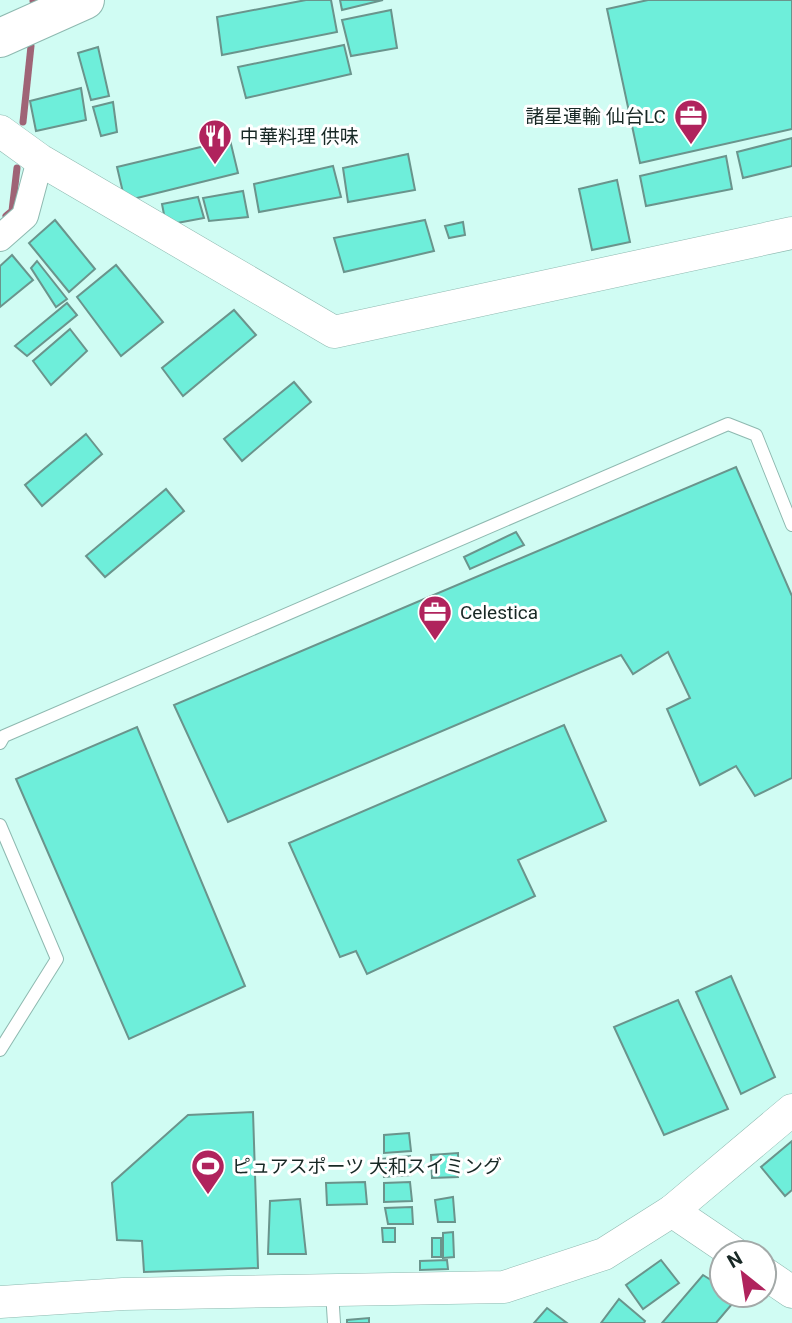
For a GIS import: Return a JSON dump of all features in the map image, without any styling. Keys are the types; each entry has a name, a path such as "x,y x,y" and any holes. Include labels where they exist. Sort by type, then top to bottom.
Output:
{"main road":[{"path":"0,37 85,0"}],"street":[{"path":"0,131 40,160 334,332 792,233"},
{"path":"0,238 25,216 40,160"},
{"path":"0,1302 122,1294 504,1287 604,1254 672,1211 792,1110"},
{"path":"672,1211 713,1239"}],"lane":[{"path":"0,743 4,736 728,424 756,435 792,525"},
{"path":"0,825 57,959 0,1050"},
{"path":"331,1291 334,1323"}],"building":[{"path":"306,0 331,0 337,32 222,55 217,17"},
{"path":"340,0 383,0 342,10"},
{"path":"648,0 792,0 792,129 640,163 607,9"},
{"path":"391,10 397,48 351,56 342,20"},
{"path":"344,45 351,74 246,98 238,67"},
{"path":"98,47 109,96 91,100 78,53"},
{"path":"81,88 86,120 36,131 30,101"},
{"path":"113,102 117,132 101,136 93,107"},
{"path":"792,138 792,166 743,178 737,152"},
{"path":"230,140 238,173 125,201 117,167"},
{"path":"408,154 415,190 348,202 343,168"},
{"path":"726,156 732,189 646,206 640,176"},
{"path":"333,166 341,197 259,212 254,184"},
{"path":"617,180 630,242 592,250 579,189"},
{"path":"243,191 248,217 209,221 203,198"},
{"path":"198,197 204,218 166,225 162,204"},
{"path":"55,220 95,269 69,292 29,243"},
{"path":"425,220 434,251 344,272 334,238"},
{"path":"463,222 465,235 449,238 445,226"},
{"path":"12,255 33,280 0,307 0,266"},
{"path":"37,261 67,299 56,307 31,268"},
{"path":"116,265 163,322 121,356 77,297"},
{"path":"67,303 77,315 27,356 15,346"},
{"path":"234,310 256,335 183,396 162,368"},
{"path":"70,329 87,351 51,385 33,361"},
{"path":"294,382 311,402 242,461 224,439"},
{"path":"86,434 102,454 42,506 25,485"},
{"path":"736,467 792,596 792,778 755,796 736,766 700,785 667,709 690,698 668,652 633,674 621,655 228,822 174,705"},
{"path":"166,489 184,511 105,577 86,556"},
{"path":"516,532 524,545 470,569 464,557"},
{"path":"564,725 606,821 518,860 535,896 367,974 356,951 340,957 289,843"},
{"path":"137,727 245,986 129,1039 16,779"},
{"path":"731,976 775,1077 741,1094 696,992"},
{"path":"678,1000 728,1109 664,1135 614,1027"},
{"path":"253,1112 258,1268 144,1272 142,1241 117,1240 112,1183 188,1115"},
{"path":"409,1133 411,1151 384,1153 384,1135"},
{"path":"792,1141 792,1190 785,1196 761,1167"},
{"path":"458,1153 458,1177 432,1178 431,1155"},
{"path":"410,1156 411,1175 384,1177 382,1159"},
{"path":"365,1182 367,1204 327,1205 326,1183"},
{"path":"410,1182 412,1201 384,1202 384,1183"},
{"path":"453,1197 455,1222 438,1222 435,1200"},
{"path":"300,1199 306,1254 268,1254 270,1201"},
{"path":"412,1207 413,1224 388,1224 385,1208"},
{"path":"382,1228 395,1228 395,1242 383,1242"},
{"path":"453,1232 454,1257 443,1258 443,1233"},
{"path":"432,1238 441,1238 441,1257 432,1257"},
{"path":"447,1260 448,1269 420,1270 420,1261"},
{"path":"661,1260 679,1283 643,1309 626,1285"},
{"path":"703,1275 708,1278 708,1309 728,1309 716,1323 662,1323"},
{"path":"619,1299 645,1321 644,1323 601,1323"},
{"path":"547,1308 567,1323 534,1323"},
{"path":"369,1318 369,1323 347,1323 347,1320"}],"waterway":[{"path":"23,122 31,46"},
{"path":"6,216 12,211 17,168"}],"place":[{"name":"諸星運輸 仙台LC","path":"691,146"},
{"name":"中華料理 供味","path":"215,166"},
{"name":"Celestica","path":"435,642"},
{"name":"ピュアスポーツ 大和スイミング","path":"208,1196"}]}
